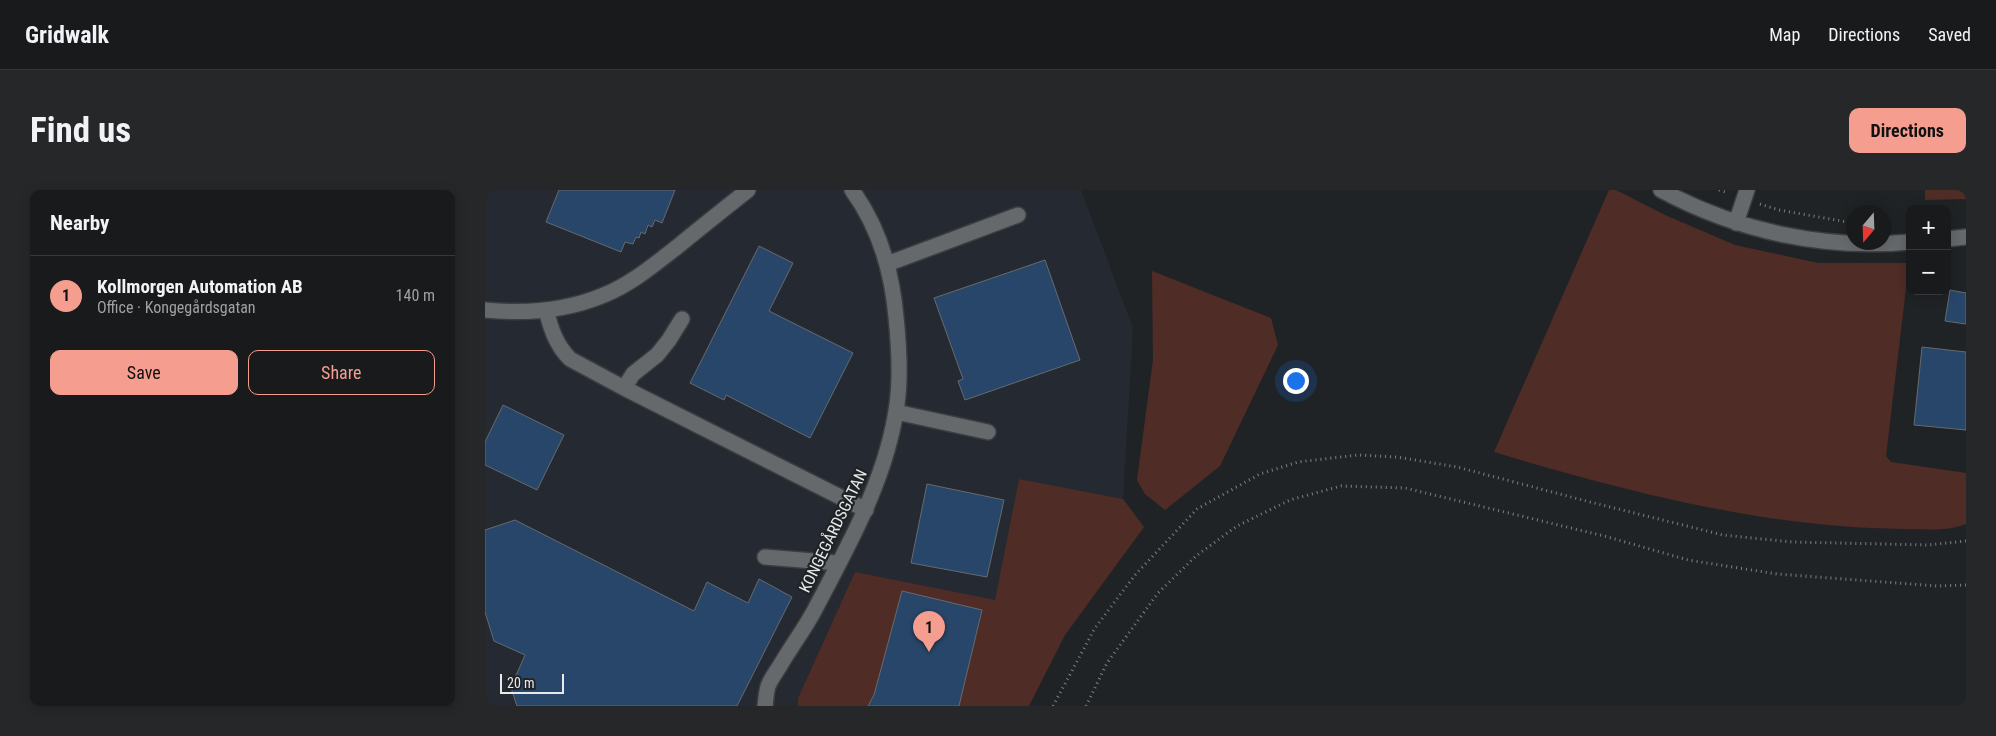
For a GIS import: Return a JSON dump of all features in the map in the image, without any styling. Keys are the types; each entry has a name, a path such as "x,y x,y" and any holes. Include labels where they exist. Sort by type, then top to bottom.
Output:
{"street":[{"path":"485,310 513,313 570,307 605,295 628,283 653,266 748,190"},
{"name":"KONGEGÅRDSGATAN","path":"765,706 768,684 812,615 866,510 883,464 896,412 900,367 895,298 887,264 875,231 852,190"},
{"path":"1661,190 1685,203 1736,223 1770,233 1852,244 1882,245 1906,242"},
{"path":"1736,223 1745,194"},
{"path":"887,264 1018,215"},
{"path":"1951,239 1966,237"},
{"path":"546,310 552,332 563,352 570,359 866,510"},
{"path":"624,388 633,374 657,355 682,319"},
{"path":"896,412 988,432"},
{"path":"765,557 838,562"}],"path":[{"path":"1745,194 1779,210 1846,222"},
{"path":"1053,706 1095,628 1135,575 1197,509 1260,474 1298,462 1357,454 1397,456 1457,467 1723,535 1792,542 1928,544 1966,540"},
{"path":"1085,706 1107,663 1158,593 1196,556 1237,526 1290,500 1341,486 1405,488 1604,536 1688,560 1767,572 1848,580 1937,586 1966,585"}],"shaded area":[{"path":"485,190 1081,190 1133,328 1123,499 1019,479 995,601 855,572 798,698 798,706 485,706"},
{"path":"1609,190 1616,190 1665,215 1735,245 1818,263 1906,263 1906,288 1886,456 1891,462 1966,473 1966,524 1951,528 1903,529 1800,522 1696,505 1594,480 1494,452"},
{"path":"1925,190 1966,190 1966,199 1925,200"},
{"path":"1152,271 1271,318 1278,345 1220,466 1165,510 1145,494 1137,480 1153,360"},
{"path":"1019,479 1123,499 1144,527 1065,635 1029,706 798,706 798,698 855,572 995,600"}],"building":[{"path":"559,190 675,190 662,223 655,220 652,227 648,225 645,234 641,232 639,238 636,237 633,244 625,242 621,252 546,222"},
{"path":"759,246 793,263 769,311 853,353 810,438 726,395 724,400 690,383"},
{"path":"1045,260 1080,360 965,400 958,381 963,379 934,298"},
{"path":"1951,290 1966,293 1966,324 1945,321"},
{"path":"1922,347 1966,352 1966,430 1914,425"},
{"path":"503,405 564,435 537,490 485,465 485,442"},
{"path":"927,484 1004,500 987,577 911,563"},
{"path":"515,520 694,611 707,582 748,603 759,579 792,597 737,706 517,706 507,676 514,680 525,655 494,641 485,612 485,530"},
{"path":"902,591 982,610 959,706 868,706 874,695"}],"place":[{"name":"Kollmorgen Automation AB","path":"929,652"}]}
